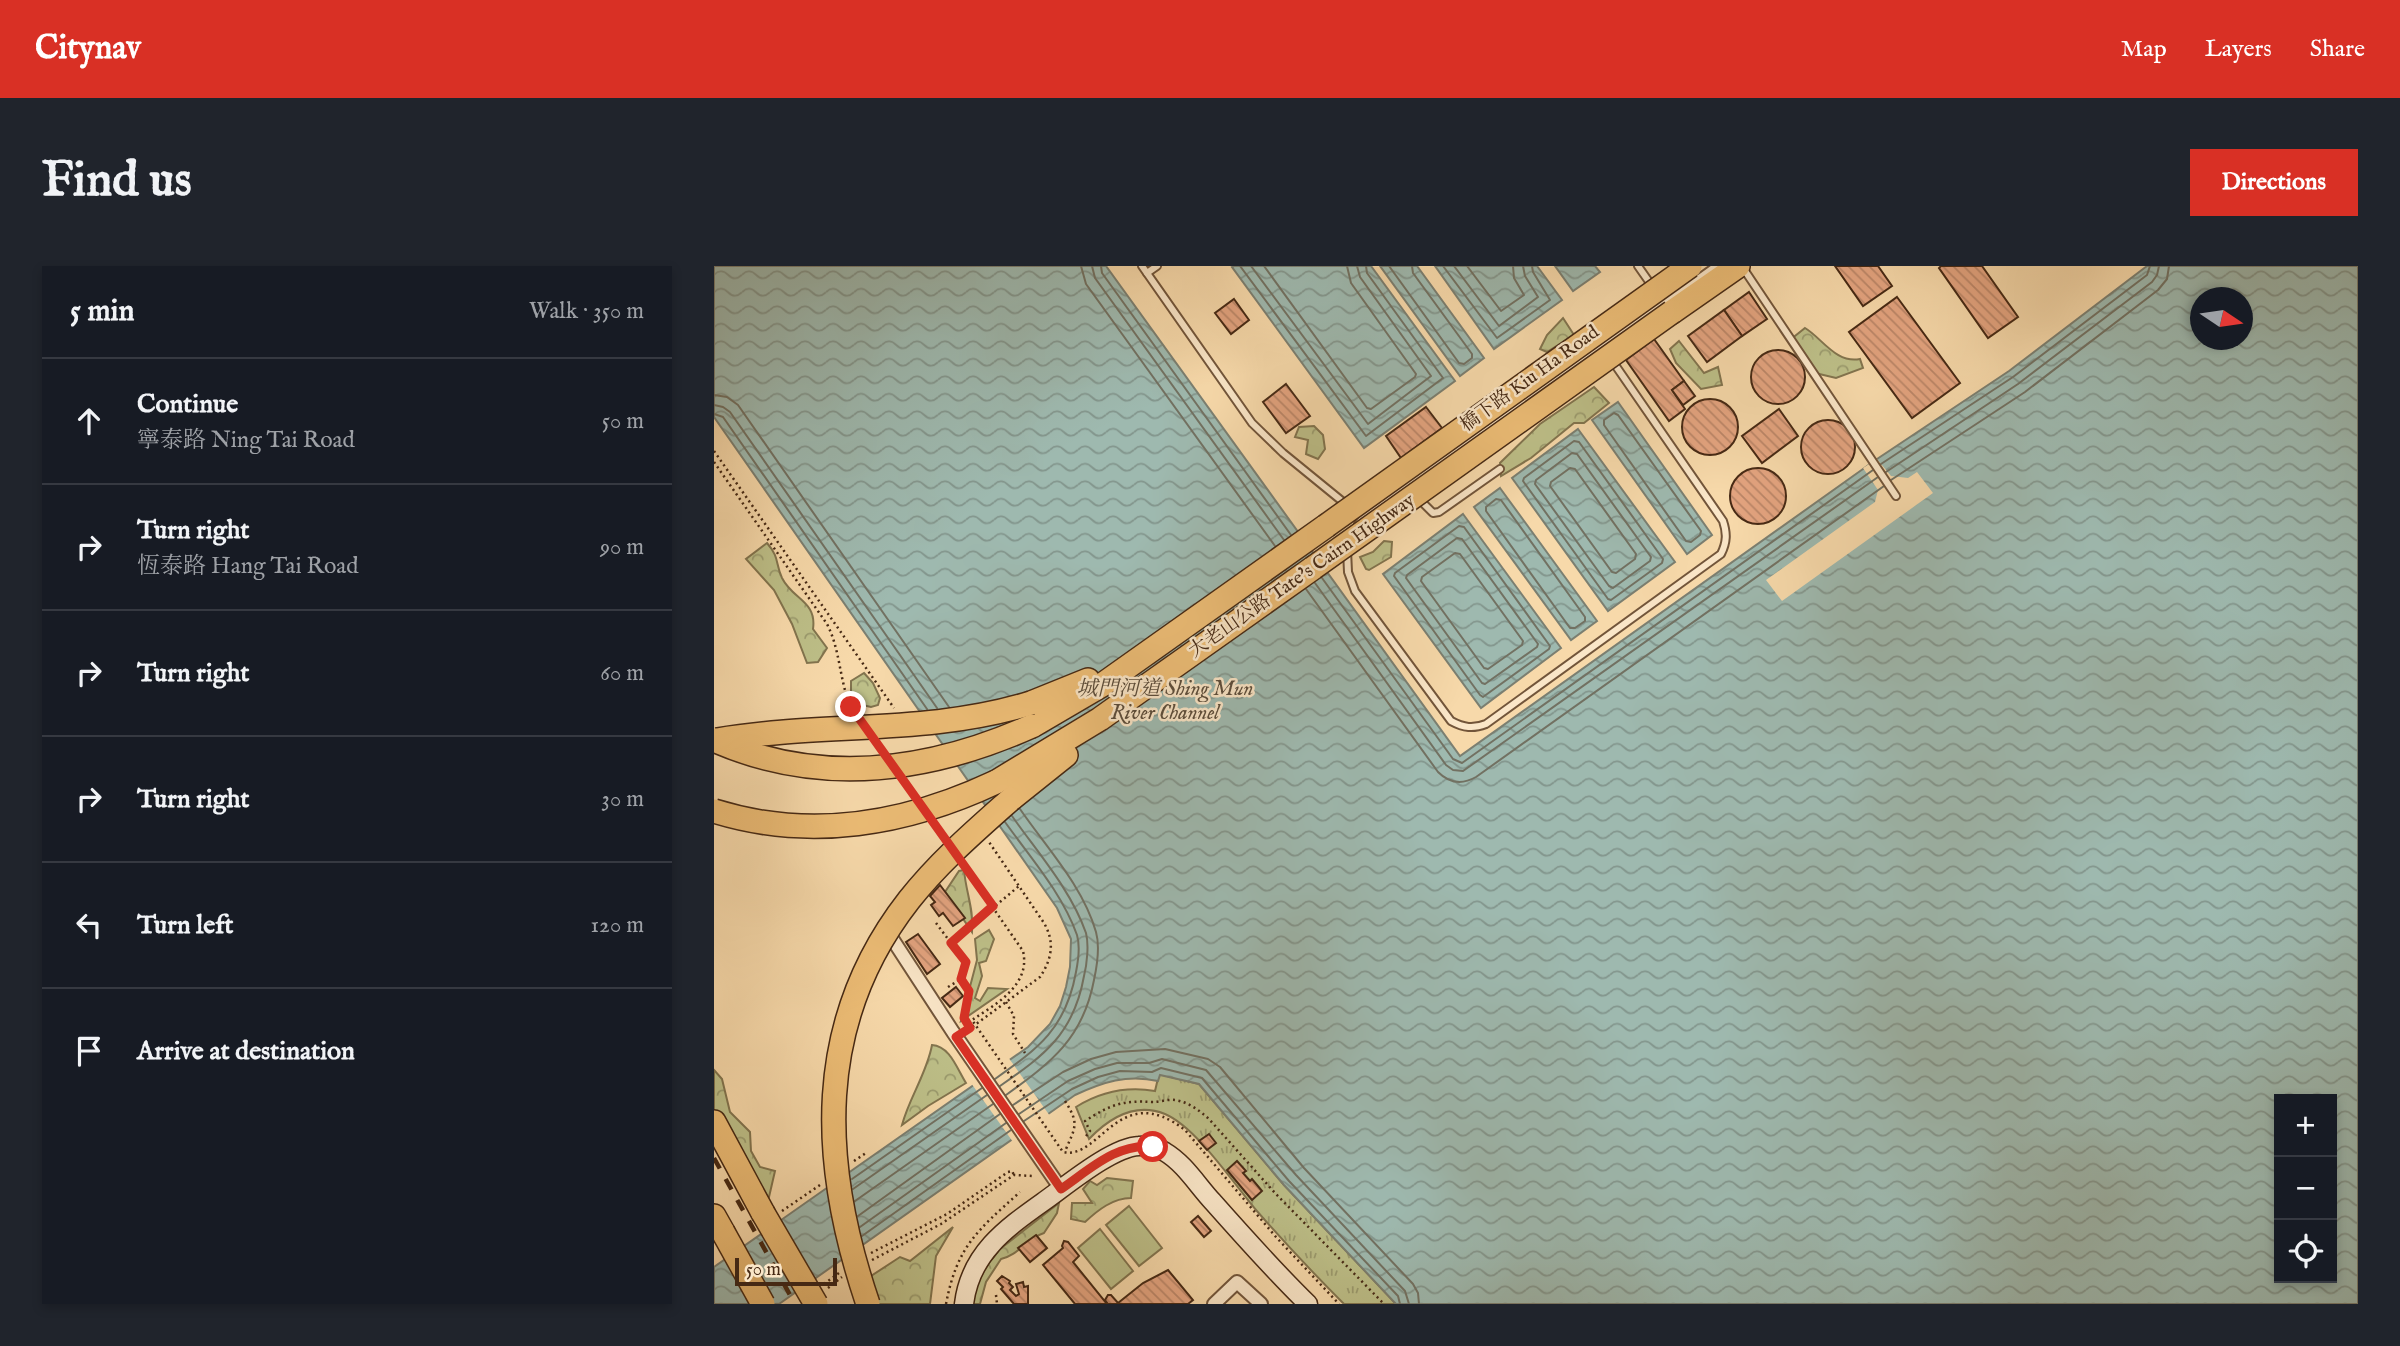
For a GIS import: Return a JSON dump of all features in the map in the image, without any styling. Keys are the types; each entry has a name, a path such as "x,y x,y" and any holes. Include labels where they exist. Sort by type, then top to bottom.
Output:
{"highway":[{"name":"大老山公路 Tate's Cairn Highway","path":"714,740 761,757 831,768 876,769 925,762 973,750 1041,721 1102,685 1690,266"},
{"name":"大老山公路 Tate's Cairn Highway","path":"714,811 780,825 823,827 868,823 909,815 948,803 996,782 1122,704 1740,266"},
{"path":"714,740 963,720 1031,703 1130,664"},
{"path":"868,1304 843,1217 832,1138 838,1063 844,1032 861,985 873,957 896,919 939,866 970,835 1070,752 1122,704"},
{"path":"714,1122 819,1295"},
{"path":"719,1224 763,1304"}],"street":[{"path":"891,937 976,1068 1061,1189"},
{"path":"964,1304 970,1278 984,1251 1012,1224 1117,1152 1129,1147 1153,1147 1175,1160 1308,1304"},
{"path":"1214,1304 1237,1282 1261,1304"}],"lane":[{"path":"1142,266 1252,423 1283,453 1363,518 1355,527 1346,554 1348,572 1355,591 1451,721 1461,727 1475,729 1486,724 1721,554 1726,545 1723,520 1602,346"},
{"path":"1147,273 1157,266"},
{"path":"1638,266 1664,302"},
{"name":"橋下路 Kiu Ha Road","path":"1363,518 1716,266"},
{"path":"1740,266 1896,496"},
{"path":"1408,485 1427,509 1433,513 1439,512 1500,469"}],"path":[{"path":"714,462 827,624 833,636 840,673 854,712"},
{"path":"905,784 913,795"},
{"path":"929,817 945,839"},
{"path":"961,862 1023,951 1025,966 1011,991 972,1020 1063,1153 1078,1151 1089,1143"},
{"path":"951,943 1019,886"},
{"path":"936,923 966,962 961,979 948,987"},
{"path":"961,979 969,991 964,1018 970,1028"},
{"path":"1006,1002 1014,1016 1013,1034 1025,1053"},
{"path":"956,1037 981,1021"},
{"path":"1086,1136 1090,1131 1085,1121 1108,1106 1133,1100 1175,1100 1197,1108 1275,1193 1384,1304"},
{"path":"1065,1101 1076,1117 1075,1129 1066,1149"},
{"path":"855,1161 866,1153"},
{"path":"867,1254 947,1214 1008,1172 1033,1176"},
{"path":"868,1262 942,1224 1013,1174"},
{"path":"771,1214 822,1184"},
{"path":"819,1295 847,1273"},
{"path":"819,1295 838,1274"},
{"path":"996,1295 997,1304"}],"green space":[{"path":"1563,318 1574,335 1547,352 1540,349 1547,335"},
{"path":"1805,328 1844,358 1860,359 1863,368 1836,378 1811,372 1790,340"},
{"path":"1679,341 1704,373 1718,367 1722,385 1701,389 1676,363 1670,349"},
{"path":"1594,387 1609,403 1584,423 1574,423 1531,458 1501,476 1500,463 1540,424"},
{"path":"1314,426 1323,435 1325,449 1318,459 1306,454 1308,440 1295,437 1299,427"},
{"path":"1384,541 1392,542 1391,557 1369,570 1366,569 1360,557 1373,552"},
{"path":"767,543 776,557 782,578 808,606 813,629 827,648 818,662 807,663 792,624 774,590 746,559"},
{"path":"864,673 873,683 880,698 878,705 871,707 858,704 851,693 851,681"},
{"path":"964,870 972,932 945,892 959,871"},
{"path":"989,930 994,939 986,961 979,963 982,976 975,998 980,1001 988,988 1007,989 961,1021 977,960 975,939"},
{"path":"932,1045 944,1049 966,1083 902,1125 926,1066"},
{"path":"714,1070 722,1079 730,1112 750,1132 751,1151 760,1167 775,1171 769,1197 764,1199 714,1114"},
{"path":"1159,1074 1199,1084 1284,1185 1396,1304 1344,1304 1256,1210 1202,1143 1165,1114 1133,1111 1114,1118 1089,1139 1076,1107 1094,1097 1114,1092 1134,1089 1155,1091"},
{"path":"1107,1178 1133,1181 1131,1198 1112,1202 1085,1222 1071,1219 1072,1203 1092,1203 1083,1189 1090,1181 1097,1185"},
{"path":"1059,1203 1057,1213 1044,1233 1001,1259 986,1282 980,1304 969,1304 977,1278 1000,1249"},
{"path":"1129,1206 1162,1248 1139,1266 1106,1225"},
{"path":"953,1227 936,1256 930,1304 876,1304 868,1278 900,1257 910,1261"},
{"path":"1100,1229 1133,1271 1111,1289 1078,1248"}],"water":[{"name":"城門河道 Shing Mun River Channel","path":"714,266 1106,266 1460,756 1877,459 2009,371 2147,266 2358,266 2358,1304 1396,1304 1284,1185 1199,1084 1160,1075 1158,1081 1136,1078 1115,1080 1075,1095 779,1304 714,1304 714,1267 1028,1047 1050,1024 1060,1006 1070,967 1071,939 1057,908 714,417"},
{"path":"1371,266 1455,381 1364,448 1232,267"},
{"path":"1380,266 1417,266 1484,358 1460,376"},
{"path":"1435,266 1537,266 1562,300 1494,349"},
{"path":"1555,266 1595,266 1600,272 1573,291"},
{"path":"1618,402 1712,535 1687,554 1592,420"},
{"path":"1578,429 1675,562 1608,611 1512,478"},
{"path":"1500,488 1597,621 1571,640 1474,507"},
{"path":"1463,514 1561,648 1481,708 1383,574"}],"pier":[{"path":"1877,459 1891,476 1908,478 1917,472 1933,493 1782,601 1766,580 1875,502 1878,490 1863,468"},
{"path":"1008,1057 1050,1116 1013,1142 971,1083"}],"building":[{"path":"1835,266 1878,266 1892,286 1863,306"},
{"path":"1982,266 2018,317 1988,338 1939,268"},
{"path":"1749,292 1767,319 1742,336 1724,310"},
{"path":"1897,297 1960,383 1912,418 1849,332"},
{"path":"1234,299 1249,320 1231,334 1215,313"},
{"path":"1724,310 1742,336 1707,362 1688,336"},
{"path":"1654,339 1684,381 1672,390 1685,409 1669,421 1626,360"},
{"path":"1783,350 1793,354 1801,362 1805,377 1801,392 1793,400 1773,404 1763,400 1755,392 1751,372 1755,362 1763,354"},
{"path":"1684,381 1695,396 1683,405 1672,390"},
{"path":"1286,384 1310,416 1286,433 1263,402"},
{"path":"1710,399 1721,401 1730,407 1736,416 1736,438 1730,447 1721,453 1710,455 1699,453 1690,447 1684,438 1682,427 1684,416 1690,407 1699,401"},
{"path":"1426,407 1442,428 1401,458 1386,436"},
{"path":"1779,409 1798,436 1762,463 1742,436"},
{"path":"1828,420 1847,428 1855,447 1847,466 1828,474 1809,466 1801,447 1809,428"},
{"path":"1758,468 1769,470 1778,476 1784,485 1784,507 1778,516 1769,522 1758,524 1747,522 1738,516 1732,507 1730,496 1732,485 1738,476 1747,470"},
{"path":"940,885 965,918 953,926 943,913 939,916 931,905 935,902 930,896"},
{"path":"918,934 940,964 927,974 906,942"},
{"path":"956,987 963,996 950,1007 942,998"},
{"path":"1209,1134 1216,1143 1207,1150 1199,1141"},
{"path":"1237,1161 1246,1171 1243,1173 1262,1191 1252,1200 1227,1170"},
{"path":"1198,1216 1211,1231 1204,1237 1191,1222"},
{"path":"1036,1235 1047,1248 1030,1262 1018,1248"},
{"path":"1064,1241 1068,1242 1079,1256 1073,1262 1107,1304 1075,1304 1043,1265 1063,1248"},
{"path":"1168,1270 1193,1300 1188,1304 1108,1304 1105,1300 1111,1295 1118,1303 1143,1283"},
{"path":"1002,1276 1010,1281 1013,1287 1010,1290 1016,1296 1019,1294 1016,1284 1023,1282 1024,1287 1028,1286 1028,1304 1014,1304 997,1281"}],"railway":[{"path":"714,1158 795,1304"}],"route":[{"path":"851,707 993,906 951,943 966,962 961,979 969,991 964,1018 970,1028 956,1037 976,1068 1061,1189 1117,1152 1141,1145 1153,1147"}]}
